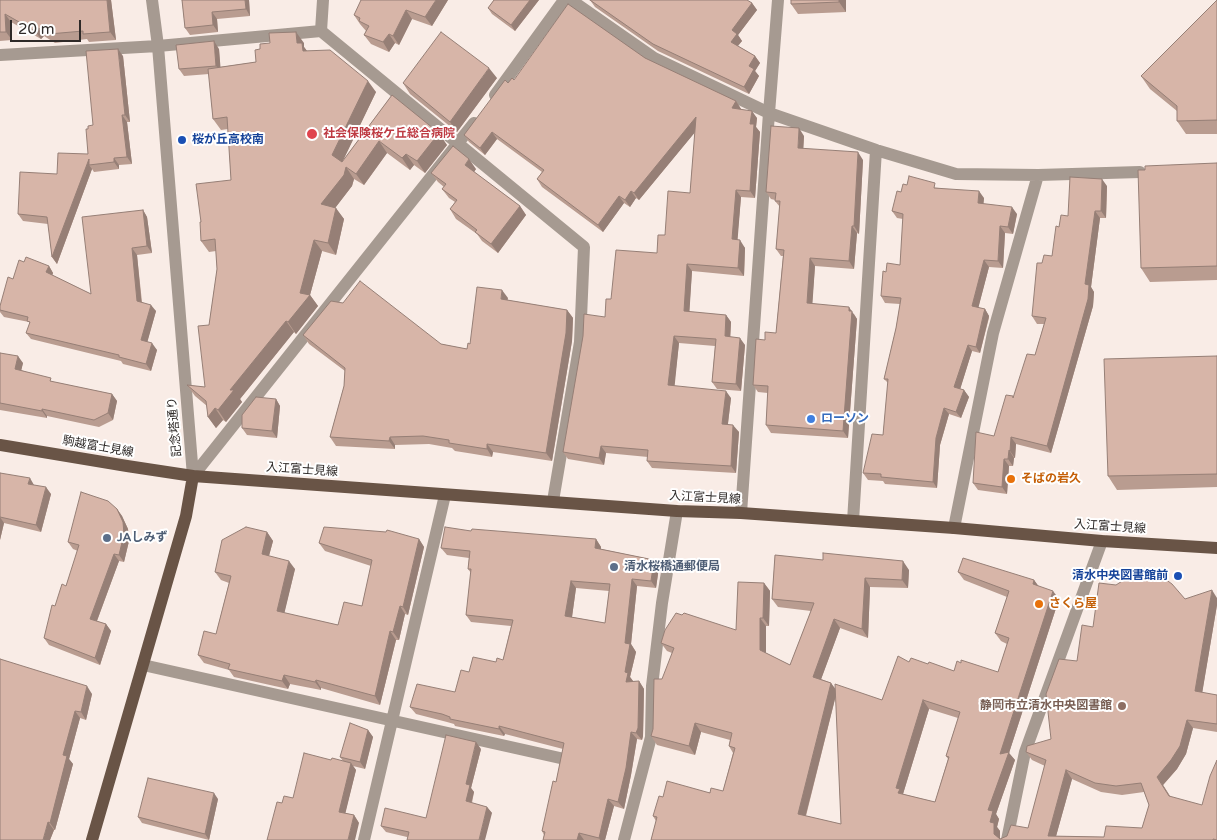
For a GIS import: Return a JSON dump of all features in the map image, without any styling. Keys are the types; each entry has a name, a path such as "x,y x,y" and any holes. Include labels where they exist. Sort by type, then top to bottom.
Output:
{"main road":[{"name":"駒越富士見線","path":"0,445 193,476"},
{"name":"入江富士見線","path":"193,476 677,511 741,513 1217,548"},
{"name":"記念塔通り","path":"92,840 186,516 193,476"}],"street":[{"name":"記念塔通り","path":"152,0 158,46 193,476"},
{"path":"321,31 323,0"},
{"path":"193,476 458,144 564,0"},
{"path":"571,0 654,58 768,113 876,150 956,174 1038,175 1140,172"},
{"path":"741,513 768,113 778,0"},
{"path":"0,55 158,46 321,31 584,248 580,342 553,501"},
{"path":"853,521 876,150"},
{"path":"954,528 993,333 1038,175"},
{"path":"364,840 445,494"},
{"path":"624,840 650,738 652,686 662,603 677,511"},
{"path":"1007,840 1025,752 1102,541"},
{"path":"143,665 560,758"}],"building":[{"path":"0,0 107,0 110,32 83,34 83,31 49,34 38,28 35,31 5,14 6,32 0,32"},
{"path":"182,0 245,0 246,9 212,12 213,25 185,28"},
{"path":"361,0 436,0 425,17 406,10 393,36 389,34 383,42 364,35 369,26 359,21 360,18 354,15"},
{"path":"494,0 530,0 511,25 488,8"},
{"path":"590,0 747,0 752,3 732,30 737,34 731,42 755,56 749,66 754,69 744,87 653,44"},
{"path":"791,0 839,0 839,2 791,4"},
{"path":"1217,0 1217,120 1177,121 1177,106 1141,76"},
{"path":"568,4 645,58 736,101 732,108 752,111 750,124 754,124 750,191 736,190 732,239 740,240 738,268 687,264 684,311 726,315 725,336 740,338 736,384 712,382 716,339 674,336 668,385 726,391 722,424 733,425 731,466 647,461 648,450 601,446 599,458 563,452 583,336 584,314 605,317 606,299 611,299 616,250 657,253 658,235 665,235 668,191 690,193 696,117 634,193 631,191 625,200 619,196 598,225 537,179 544,170 492,132 480,148 464,135 505,80 508,83 512,78 514,80"},
{"path":"296,32 297,43 302,43 303,51 330,50 368,81 332,155 342,162 392,95 439,133 417,161 406,154 402,158 379,141 356,174 346,167 344,175 321,204 336,208 328,243 314,240 300,293 310,295 288,322 286,321 230,390 234,390 218,410 215,408 208,417 206,401 187,385 205,387 198,326 209,325 217,269 215,239 201,241 201,222 196,184 231,180 227,117 213,119 208,69 256,62 255,50 260,49 260,44 270,43 269,33"},
{"path":"441,32 489,68 450,122 403,83"},
{"path":"214,41 216,66 179,69 176,45"},
{"path":"118,49 127,157 114,158 114,162 89,165 89,159 52,257 47,217 18,214 20,172 57,174 58,153 88,154 86,129 88,129 88,126 93,125 86,51"},
{"path":"771,126 799,128 798,148 858,152 854,226 852,226 849,261 810,258 807,303 849,307 849,311 852,311 843,431 766,425 768,386 753,385 756,339 765,340 765,332 776,333 784,250 776,249 780,201 775,201 776,193 766,192"},
{"path":"453,146 469,159 465,165 520,206 491,244 475,232 477,230 450,209 457,200 442,189 446,184 431,173"},
{"path":"1217,163 1217,266 1141,268 1138,170 1145,170 1145,166"},
{"path":"909,176 935,183 934,188 979,191 978,203 1012,207 1008,227 1000,226 998,261 984,260 972,306 985,309 976,347 968,345 954,387 964,390 956,412 944,408 936,438 933,482 881,477 881,474 863,473 872,434 883,435 888,379 884,379 901,298 881,296 883,271 886,272 887,263 900,265 903,214 892,211 897,191 901,192 903,184 907,185"},
{"path":"1070,177 1102,179 1101,211 1095,211 1085,284 1089,285 1088,299 1047,446 1011,437 1008,459 1004,459 1002,487 973,483 976,432 994,436 1006,395 1013,396 1013,398 1027,354 1035,355 1046,318 1032,316 1037,263 1042,263 1044,255 1052,256 1056,226 1059,227 1061,215 1068,216"},
{"path":"143,210 147,246 132,248 137,301 151,305 141,340 152,343 146,364 119,357 119,355 26,333 30,322 27,321 28,317 0,310 8,277 13,279 19,260 24,262 26,257 49,266 46,272 91,294 82,217"},
{"path":"360,281 441,344 467,349 468,343 470,344 477,287 502,290 501,299 567,310 566,333 546,453 487,444 487,449 449,443 449,440 423,436 390,437 389,441 330,437 344,386 345,368 303,335 331,301 343,303"},
{"path":"0,353 18,356 15,369 51,378 50,381 112,394 108,413 94,420 42,409 42,411 0,403"},
{"path":"1217,356 1217,474 1108,476 1104,359"},
{"path":"256,397 276,399 272,431 242,428 242,415"},
{"path":"0,473 30,478 28,484 46,487 36,525 0,517"},
{"path":"81,492 108,501 117,509 123,522 124,534 119,555 114,554 90,619 106,624 95,658 44,638 52,605 55,606 62,584 66,586 79,545 68,542"},
{"path":"246,527 267,532 262,554 289,561 277,611 338,625 344,602 362,606 372,560 319,543 324,527 386,532 387,530 419,539 403,607 400,606 393,632 390,631 375,696 316,680 315,682 284,675 282,681 228,669 230,664 198,655 204,631 216,634 231,576 215,572 222,540"},
{"path":"445,527 471,531 472,529 596,539 595,548 654,560 651,581 632,579 625,643 630,644 625,672 628,673 626,682 639,681 638,728 636,733 631,732 626,768 618,802 608,799 599,838 579,833 577,840 543,840 545,832 542,831 553,781 556,782 564,743 499,726 499,729 450,719 450,717 442,714 410,707 417,684 455,692 461,670 469,672 473,657 496,662 497,658 503,660 513,620 466,615 471,569 468,569 470,551 441,548","holes":["571,581 610,584 605,623 565,616"]},
{"path":"823,553 903,561 902,580 865,578 862,629 834,619 813,677 831,683 798,814 841,824 835,684 882,700 898,656 909,662 911,658 954,671 957,661 961,663 961,660 998,672 1009,638 995,633 1009,591 958,572 963,558 1034,580 1033,584 1053,591 1000,754 1009,752 988,810 993,811 990,822 994,823 994,834 1000,839 1007,836 1011,825 1028,828 1046,760 1026,752 1027,746 1051,739 1046,694 1059,659 1077,661 1082,625 1093,627 1099,583 1116,585 1127,578 1145,575 1158,576 1165,579 1185,599 1212,590 1195,691 1217,695 1217,724 1187,720 1180,746 1157,777 1169,796 1202,805 1210,776 1217,760 1217,840 651,840 657,817 653,816 659,796 663,797 667,781 710,793 711,788 723,791 735,748 729,746 732,733 695,723 689,746 651,736 653,729 654,679 662,679 674,648 661,643 665,630 676,613 682,615 684,613 736,630 738,582 764,583 763,618 760,618 760,650 790,665 814,603 772,599 775,555 823,560","holes":["923,700 960,712 946,756 949,757 935,802 898,793 900,789 896,788","1066,770 1095,783 1116,786 1141,783 1149,805 1142,828 1106,826 1104,837 1048,836"]},
{"path":"0,659 87,686 81,712 75,711 63,755 67,756 50,823 48,822 43,840 0,840"},
{"path":"350,723 368,730 360,762 340,757"},
{"path":"446,735 476,742 466,784 470,785 466,801 487,807 479,840 407,840 409,832 381,826 385,808 426,818"},
{"path":"304,753 351,763 339,812 354,815 348,840 267,840 277,802 282,803 284,796 293,798"},
{"path":"148,778 214,793 205,834 138,817"}],"place":[{"name":"社会保険桜ケ丘総合病院","path":"312,134"},
{"name":"桜が丘高校南","path":"182,140"},
{"name":"ローソン","path":"811,419"},
{"name":"そばの岩久","path":"1011,479"},
{"name":"JAしみず","path":"107,538"},
{"name":"清水桜橋通郵便局","path":"614,567"},
{"name":"清水中央図書館前","path":"1178,576"},
{"name":"さくら屋","path":"1039,604"},
{"name":"静岡市立清水中央図書館","path":"1122,706"}]}
